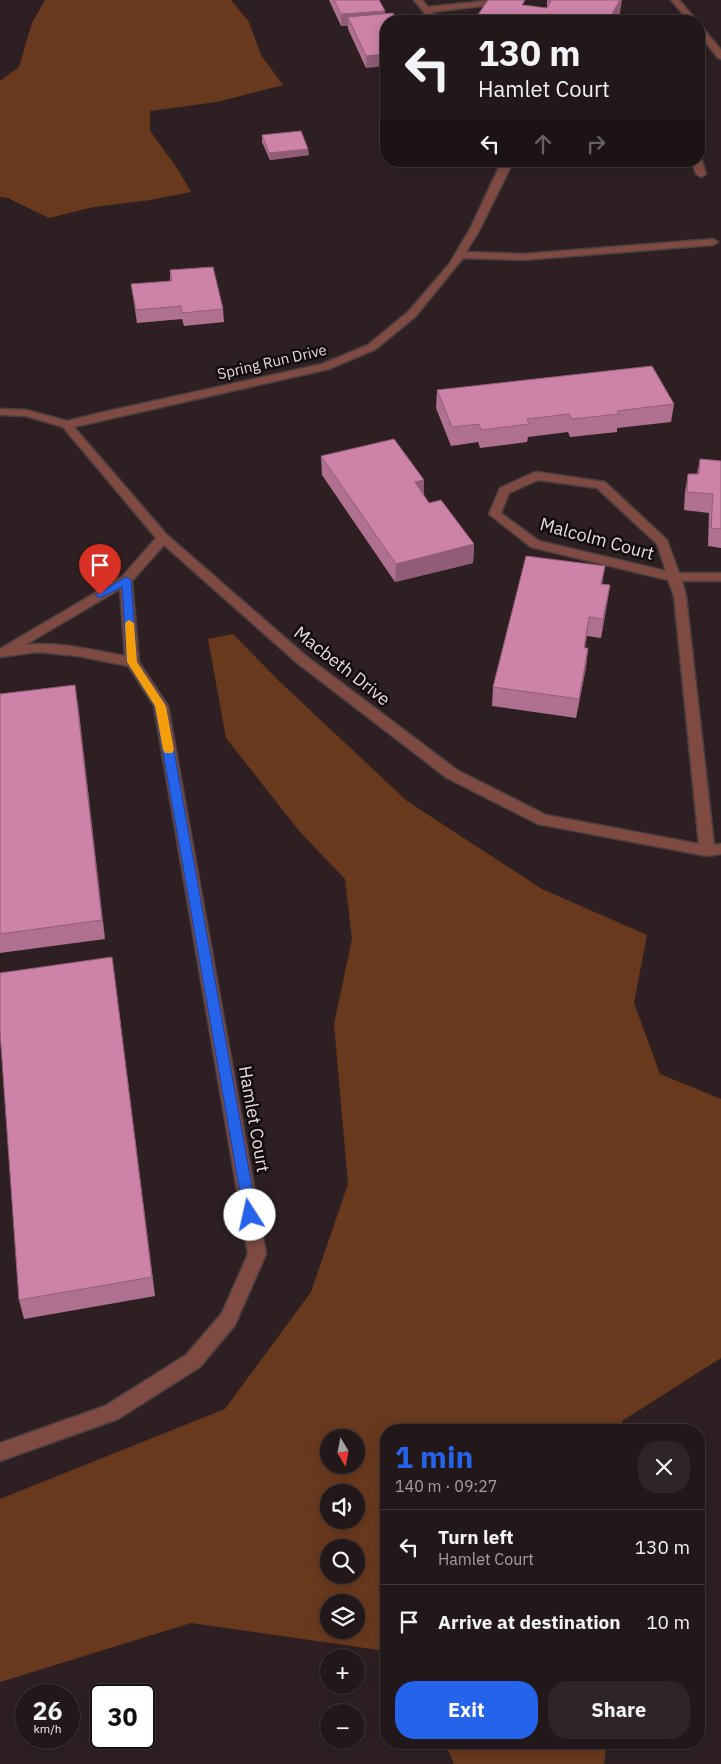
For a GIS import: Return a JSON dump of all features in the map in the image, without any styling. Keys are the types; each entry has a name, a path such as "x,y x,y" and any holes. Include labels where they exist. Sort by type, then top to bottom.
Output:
{"street":[{"path":"418,0 430,15"},
{"path":"426,10 516,0"},
{"path":"675,0 688,15"},
{"path":"705,36 721,56"},
{"name":"Spring Run Drive","path":"67,426 104,415 325,366 372,347 412,314 460,255 505,167"},
{"path":"699,167 701,174"},
{"path":"460,255 523,257 712,242"},
{"path":"0,412 26,413 67,426"},
{"name":"Macbeth Drive","path":"67,426 163,538 301,659 452,774 542,820 707,851 721,849"},
{"name":"Malcolm Court","path":"674,577 535,544 495,514 504,491 537,476 601,485 663,542 680,596 707,851"},
{"path":"2,653 126,580 163,538"},
{"path":"674,577 721,578"},
{"name":"Hamlet Court","path":"0,1452 111,1413 193,1360 229,1318 258,1254 161,706 132,662 126,580"},
{"path":"2,653 37,648 78,652 132,662"}],"shaded area":[{"path":"45,0 231,0 249,22 261,55 283,85 217,102 150,111 150,131 177,168 191,192 150,200 94,207 49,218 8,198 0,197 0,81 19,67 32,23"},
{"path":"233,634 280,682 407,801 542,889 647,935 634,1003 660,1074 721,1099 721,1358 622,1421 622,1424 380,1424 380,1650 191,1623 0,1682 0,1499 225,1409 311,1292 348,1184 334,1024 352,939 345,879 300,832 226,738 208,639"},
{"path":"448,1749 606,1749 604,1764 454,1764"}],"building":[{"path":"334,0 379,0 385,11 341,14"},
{"path":"488,0 525,0 522,5 547,8 551,1 548,0 620,0 611,15 478,15"},
{"path":"393,13 394,15 380,15 380,55 366,56 348,17"},
{"path":"301,131 308,149 269,153 262,135"},
{"path":"213,267 223,309 182,313 181,306 136,310 131,284 172,281 170,270"},
{"path":"652,366 674,404 617,411 619,414 572,419 569,414 527,419 529,424 481,430 479,424 452,427 437,390"},
{"path":"394,439 424,480 415,482 429,503 441,500 474,544 396,564 321,456"},
{"path":"700,459 721,461 721,529 711,528 713,494 687,492 688,474 699,474"},
{"path":"526,556 605,566 601,584 610,585 603,619 589,617 584,648 588,648 579,699 493,687"},
{"path":"75,685 102,920 0,934 0,694"},
{"path":"112,957 152,1277 19,1300 0,1032 0,973"}],"slow traffic":[{"path":"129,623 132,662 161,706 169,750"}],"route":[{"path":"100,595 126,580 132,662 161,706 250,1215"}]}
